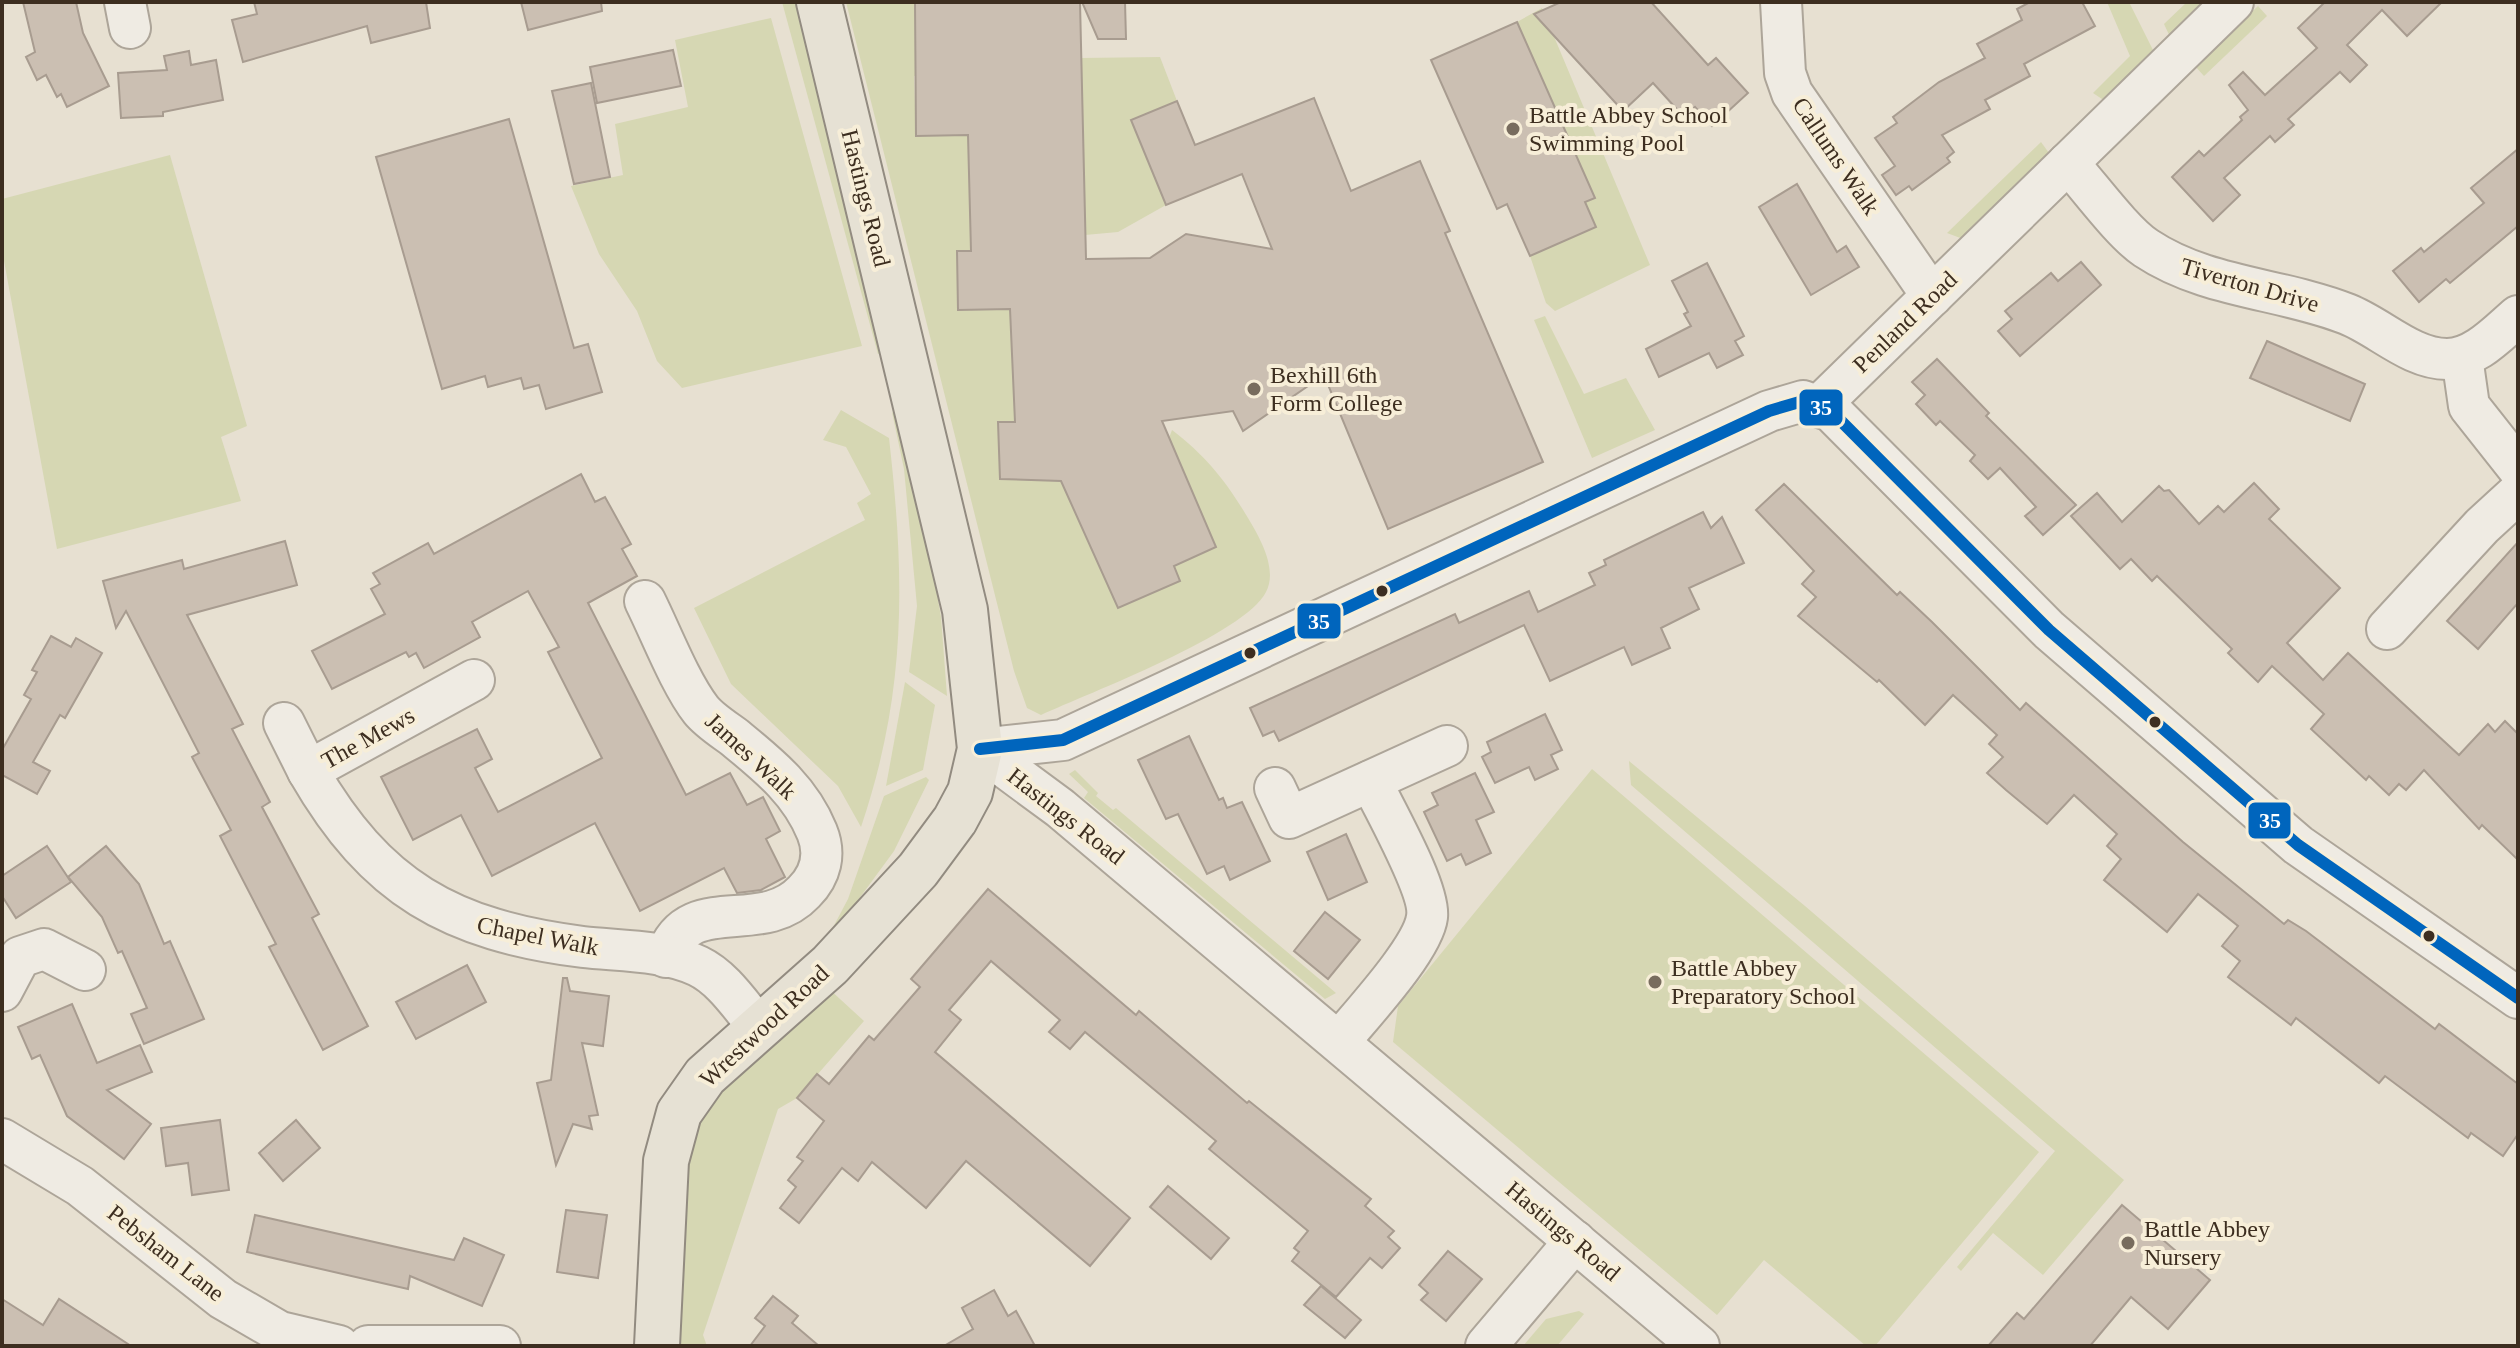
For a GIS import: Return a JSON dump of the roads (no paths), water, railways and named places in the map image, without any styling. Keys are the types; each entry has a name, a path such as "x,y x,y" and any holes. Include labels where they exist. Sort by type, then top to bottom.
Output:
{"main road":[{"name":"Hastings Road","path":"819,2 965,610 980,749"},
{"name":"Wrestwood Road","path":"657,1346 666,1161 679,1113 705,1076 830,965 918,870 955,820 970,792 980,749"}],"street":[{"name":"Callums Walk","path":"1781,2 1785,73 1792,93 1932,296"},
{"name":"Penland Road","path":"1820,405 2233,2"},
{"name":"Tiverton Drive","path":"2068,163 2143,246 2186,272 2293,296 2350,315 2427,357 2462,357"},
{"path":"2518,316 2486,343 2462,357 2469,406 2518,468"},
{"path":"980,749 1063,740 1769,411 1803,401 1820,405 1848,427 2049,630 2298,845 2518,998"},
{"path":"2387,629 2482,526 2518,493"},
{"name":"James Walk","path":"645,601 701,710 793,789 811,818 822,845 819,875 802,895 778,911 699,920 673,937 666,957"},
{"name":"The Mews","path":"284,723 308,771 474,680"},
{"path":"1275,788 1289,818 1447,746"},
{"name":"Hastings Road","path":"980,749 1060,808 1699,1346"},
{"name":"Chapel Walk","path":"308,771 331,810 402,887 467,922 560,944 666,957 697,965 720,980 758,1026"},
{"path":"1339,1042 1421,938 1428,915 1424,892 1371,781"},
{"path":"2,991 20,957 44,949 85,970"},
{"name":"Pebsham Lane","path":"2,1139 80,1186 223,1299 280,1332 339,1346"},
{"path":"1486,1346 1575,1241"},
{"path":"368,1346 500,1346"}],"place":[{"name":"Battle Abbey School Swimming Pool","path":"1513,129"},
{"name":"Bexhill 6th Form College","path":"1254,389"},
{"name":"Battle Abbey Preparatory School","path":"1655,982"},
{"name":"Battle Abbey Nursery","path":"2128,1243"}]}
